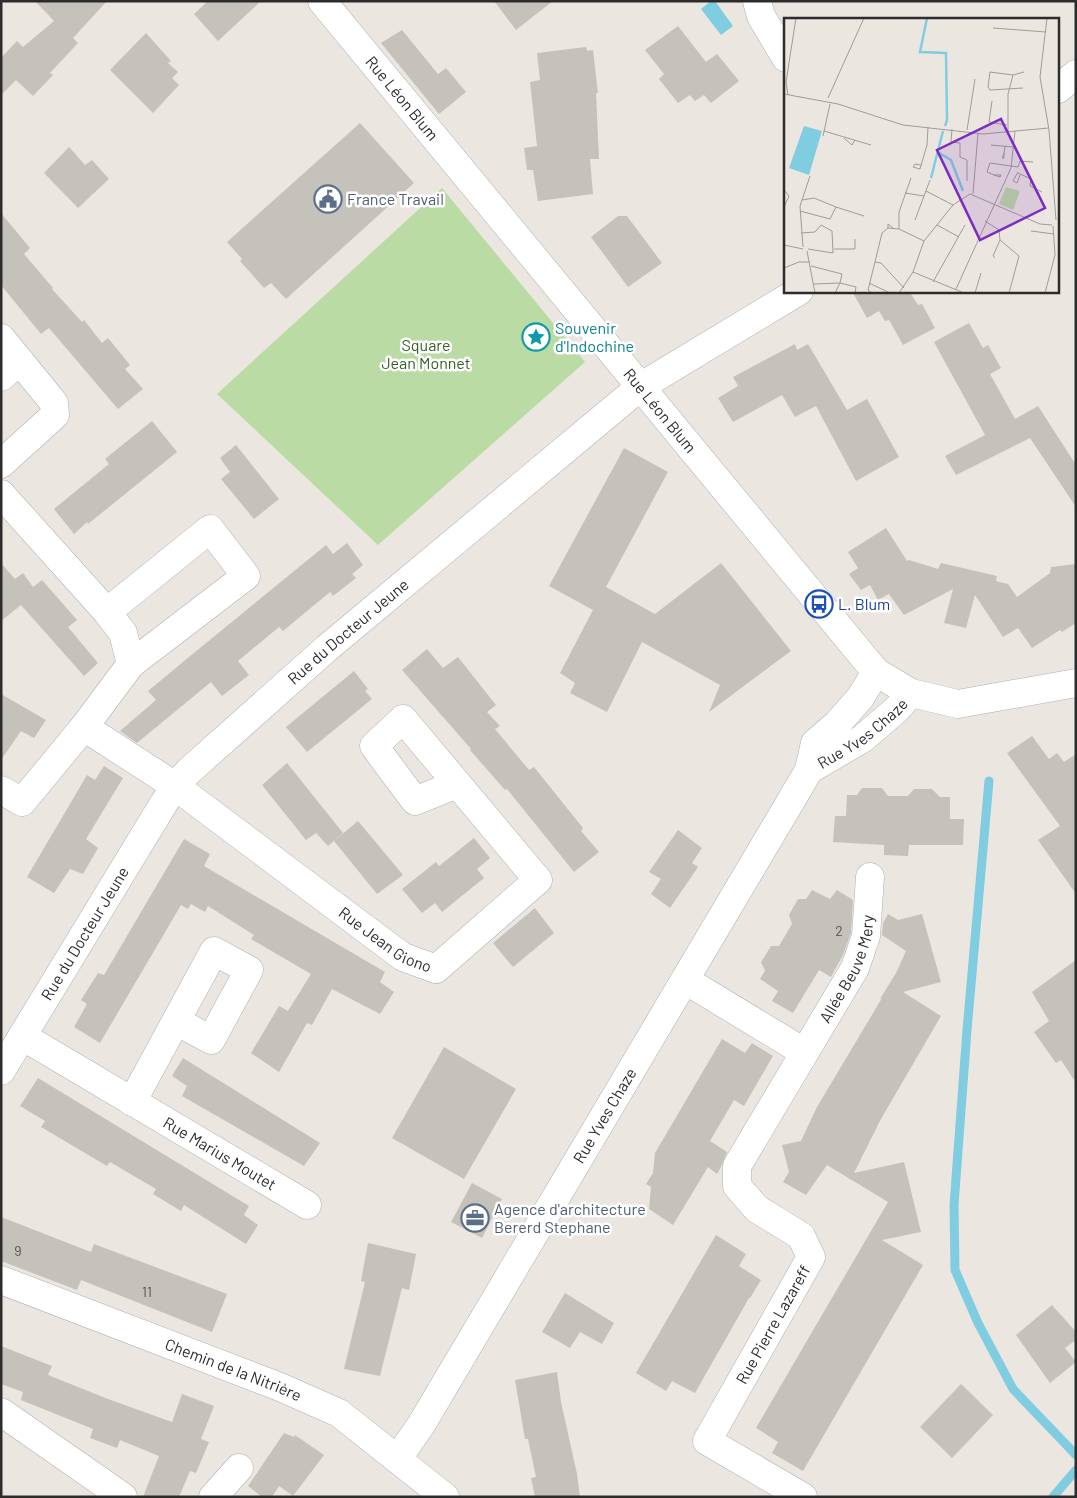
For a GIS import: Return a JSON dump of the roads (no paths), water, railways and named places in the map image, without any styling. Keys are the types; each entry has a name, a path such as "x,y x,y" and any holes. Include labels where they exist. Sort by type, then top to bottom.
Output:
{"street":[{"name":"Rue Léon Blum","path":"322,1 876,672 912,693 958,704 1076,683"},
{"path":"757,1 761,16 784,55"},
{"path":"1060,87 1076,74"},
{"name":"Rue du Docteur Jeune","path":"1,1071 175,786 189,771 327,648 640,387 797,292"},
{"path":"1,338 11,369 54,403 55,415 1,464"},
{"path":"1,494 123,632 131,664"},
{"path":"1,790 22,802 84,727 131,664 246,576 210,529 107,612"},
{"name":"Rue Yves Chaze","path":"398,1458 421,1425 808,770 815,743 837,724 860,698 876,672"},
{"name":"Rue Yves Chaze","path":"808,770 862,739 896,710 912,693"},
{"path":"84,727 175,786"},
{"name":"Rue Jean Giono","path":"175,786 403,957 436,969 538,880 457,784"},
{"name":"Allée Beuve Mery","path":"804,1052 855,968 866,936 870,877"},
{"path":"685,980 804,1052"},
{"path":"132,1102 176,1021"},
{"name":"Rue Marius Moutet","path":"22,1036 307,1205"},
{"name":"Rue Pierre Lazareff","path":"803,1497 707,1441 811,1256 801,1236 757,1209 737,1186 737,1166 804,1052"},
{"name":"Chemin de la Nitrière","path":"1,1280 280,1387 339,1413 445,1497"},
{"path":"1,1412 123,1497"},
{"path":"213,1497 239,1468"}],"water":[{"path":"711,1 715,1 733,26 721,35 701,9"}],"waterway":[{"path":"989,781 954,1205 955,1270 978,1323 1013,1389 1076,1455"},
{"path":"1053,1497 1076,1470"}],"place":[{"name":"France Travail","path":"328,199"},
{"name":"Souvenir d'Indochine","path":"536,337"},
{"name":"L. Blum","path":"819,604"},
{"name":"Agence d'architecture Bererd Stephane","path":"475,1218"}],"park label":[{"name":"Square Jean Monnet","path":"426,354"}]}
